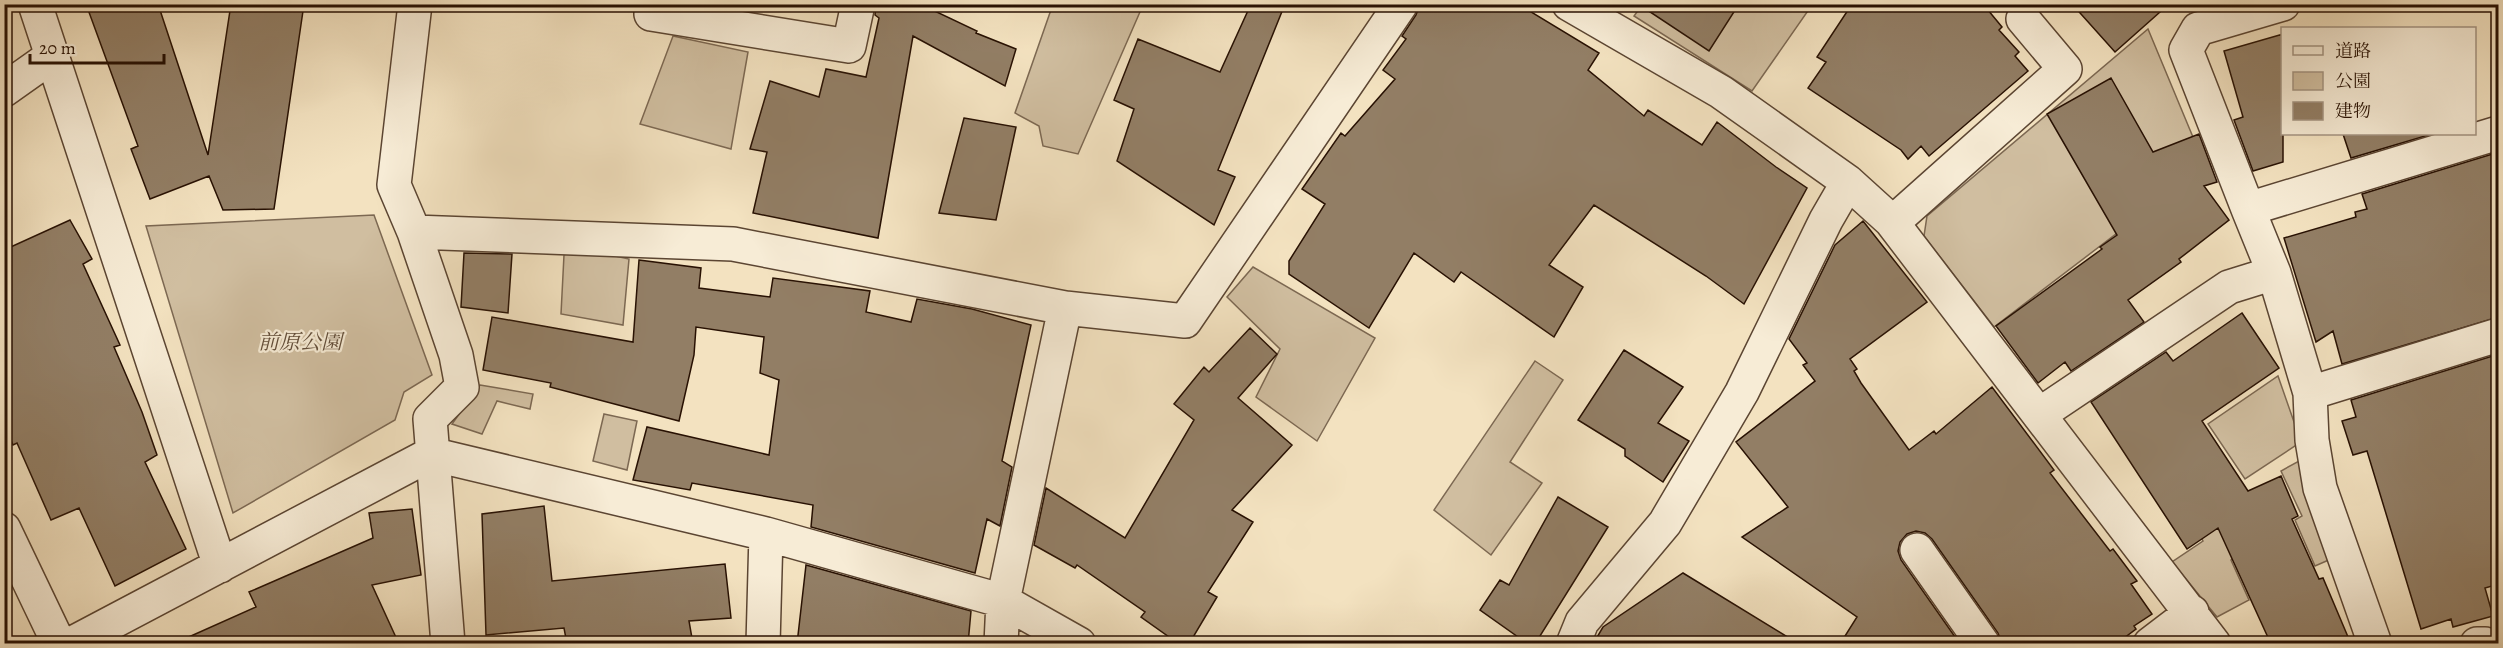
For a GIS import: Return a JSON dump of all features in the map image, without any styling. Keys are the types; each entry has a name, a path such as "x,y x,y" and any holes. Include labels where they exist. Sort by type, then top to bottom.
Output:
{"street":[{"path":"35,4 220,566"},
{"path":"415,4 394,185 414,232 456,355 462,387 430,419 448,644"},
{"path":"653,4 651,14 849,46 858,4"},
{"path":"414,232 733,244 1065,308 1185,321 1401,4"},
{"path":"1569,4 1721,92 1848,182 1891,221 2192,612 2214,644"},
{"path":"2283,4 2250,9 2198,29 2186,50 2274,273 2310,393 2312,440 2320,488 2375,644"},
{"path":"1891,221 1900,216 2065,69 2023,19"},
{"path":"4,90 52,56"},
{"path":"2248,209 2499,133"},
{"path":"1573,644 1582,622 1665,523 1742,392 1826,220 1848,182"},
{"path":"2040,414 2229,287 2274,273"},
{"path":"1001,644 1003,601 1065,308"},
{"path":"2310,393 2499,335"},
{"path":"71,644 431,454 766,534 1003,601 1079,644"},
{"path":"4,529 59,644"},
{"path":"764,644 766,534"},
{"path":"1917,550 1983,644"},
{"path":"2150,644 2192,612"},
{"path":"2477,644 2485,644"}],"green space":[{"path":"1053,4 1143,5 1078,154 1043,146 1039,126 1015,113"},
{"path":"1642,5 1812,5 1752,91 1634,16"},
{"path":"2148,29 2205,166 1994,327 1924,236 1927,216"},
{"path":"673,36 748,52 731,149 640,124"},
{"name":"前原公園","path":"374,215 432,375 404,392 395,420 233,513 146,226"},
{"path":"578,248 629,259 623,325 561,314 564,255"},
{"path":"1253,267 1375,338 1317,441 1256,397 1280,349 1227,297"},
{"path":"1535,361 1563,380 1510,462 1542,483 1491,555 1434,510"},
{"path":"2278,376 2301,442 2245,479 2208,424"},
{"path":"480,385 533,394 530,409 497,401 482,434 452,424"},
{"path":"604,414 637,421 627,470 593,461"},
{"path":"2299,461 2331,559 2315,566 2295,520 2302,516 2281,471"},
{"path":"2214,509 2236,557 2231,560 2249,600 2217,617 2172,562 2203,541 2193,523"}],"building":[{"path":"86,4 158,4 208,155 231,4 304,4 274,209 223,210 209,176 150,199 131,149 138,146"},
{"path":"876,4 920,4 977,31 976,33 1016,49 1005,86 913,36 878,238 753,213 767,152 750,149 770,81 819,97 826,69 866,77 879,18 875,15"},
{"path":"1251,4 1285,4 1218,170 1235,177 1214,225 1117,161 1134,109 1114,100 1138,39 1220,72"},
{"path":"1420,4 1518,4 1599,53 1588,70 1644,116 1648,110 1702,145 1717,122 1807,188 1744,304 1706,276 1594,205 1549,265 1583,287 1554,337 1461,272 1454,282 1414,253 1369,328 1289,274 1289,261 1325,204 1302,189 1341,133 1345,136 1395,79 1383,70 1406,39 1402,36 1416,15"},
{"path":"1638,4 1739,4 1709,51"},
{"path":"1852,4 1983,4 2002,27 1999,30 2019,52 2015,56 2028,71 1929,156 1921,146 1908,159 1901,150 1808,88 1826,62 1817,57"},
{"path":"2072,4 2169,4 2115,52"},
{"path":"2281,35 2283,162 2253,171 2234,120 2243,117 2224,51"},
{"path":"2111,78 2153,152 2199,134 2217,182 2204,186 2229,220 2179,259 2181,262 2128,300 2144,322 2071,371 2065,362 2038,383 1996,326 2102,249 2100,247 2117,235 2047,114"},
{"path":"964,118 1016,127 996,220 939,213"},
{"path":"2343,135 2429,135 2351,158"},
{"path":"2499,152 2499,317 2342,364 2333,331 2316,342 2284,238 2356,217 2355,212 2367,209 2362,194"},
{"path":"70,220 92,259 83,264 120,345 114,347 142,412 157,455 145,462 186,549 115,586 79,508 51,520 17,443 13,445 4,423 4,250"},
{"path":"1863,221 1927,302 1850,359 1857,369 1854,371 1861,383 1909,450 1934,431 1936,434 1992,387 2054,470 2050,473 2110,551 2113,549 2137,581 2131,584 2152,614 2134,626 2136,629 2116,644 2002,644 1998,633 1932,539 1925,533 1916,531 1907,534 1900,542 1898,551 1901,560 1960,644 1840,644 1857,617 1742,537 1788,507 1736,442 1815,381 1803,365 1807,363 1789,339 1835,245"},
{"path":"464,253 512,254 508,313 461,307"},
{"path":"639,260 701,268 699,288 770,297 773,278 870,291 866,312 911,322 917,299 972,309 1031,325 1002,461 1012,467 1000,526 987,519 975,573 811,527 813,505 692,483 690,490 633,480 647,427 769,455 779,380 760,373 764,337 696,327 694,355 679,421 550,387 551,383 483,370 492,317 633,342"},
{"path":"2242,313 2279,368 2202,421 2248,491 2281,476 2298,516 2292,519 2319,579 2323,578 2351,644 2271,644 2218,528 2187,549 2091,402 2166,352 2173,361"},
{"path":"1250,328 1277,354 1238,398 1292,445 1232,510 1253,522 1208,592 1217,597 1189,644 1179,644 1141,617 1145,612 1077,565 1075,568 1034,545 1046,488 1125,538 1194,420 1174,404 1204,367 1209,372"},
{"path":"1624,350 1683,387 1658,423 1689,441 1663,482 1625,456 1625,449 1578,420"},
{"path":"2499,354 2499,584 2485,588 2493,616 2453,627 2451,619 2421,629 2367,451 2353,455 2342,421 2356,417 2351,400"},
{"path":"1558,497 1608,527 1535,644 1528,644 1480,610 1500,580 1509,585"},
{"path":"544,506 552,581 725,564 731,618 689,621 693,644 567,644 564,628 486,635 482,514"},
{"path":"412,509 421,575 372,585 399,644 173,644 256,607 249,592 373,538 369,513"},
{"path":"806,565 971,611 968,644 797,644"},
{"path":"1683,573 1799,644 1593,644 1603,627"}]}
